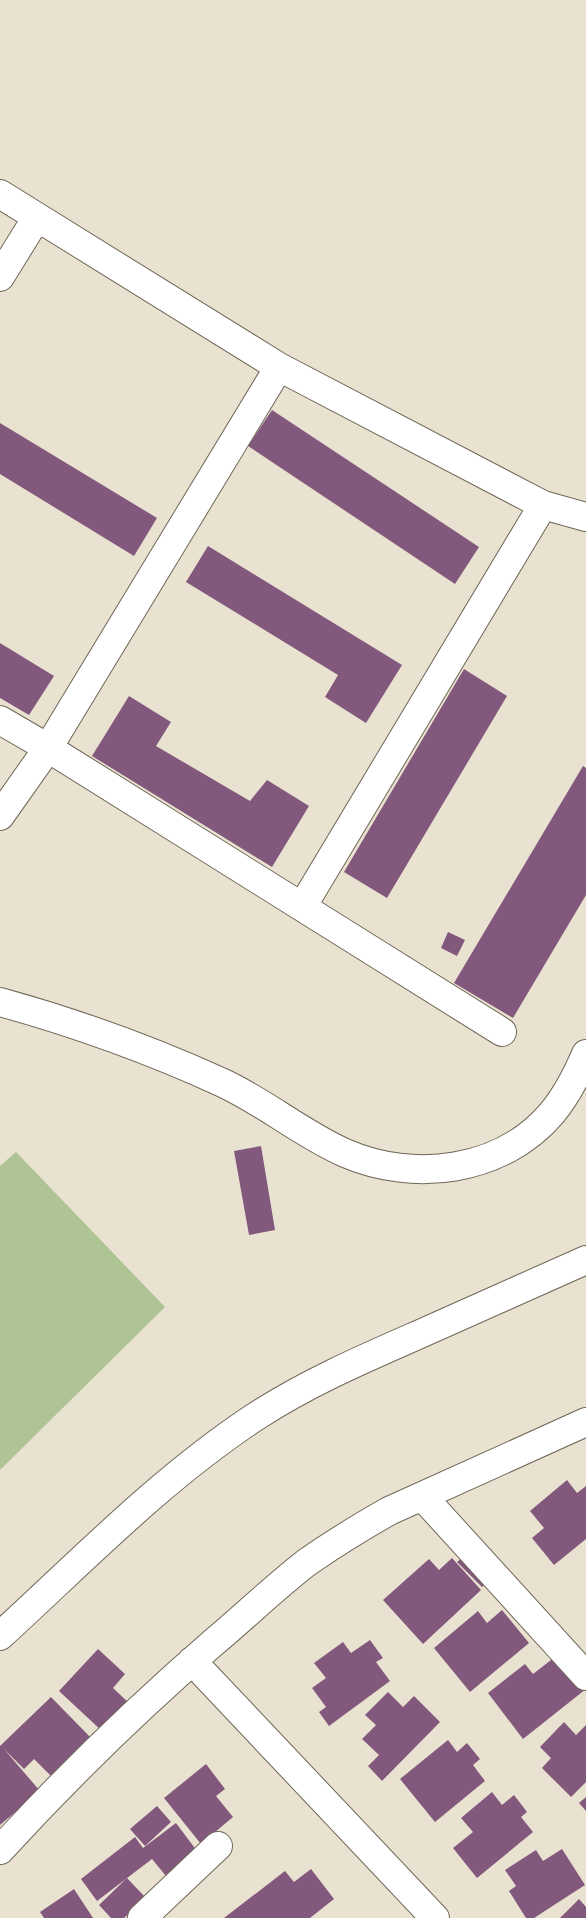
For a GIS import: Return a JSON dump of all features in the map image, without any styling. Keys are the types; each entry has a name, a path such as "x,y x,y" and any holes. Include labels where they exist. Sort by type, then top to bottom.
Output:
{"street":[{"path":"0,194 280,367 543,505 586,517"},
{"path":"0,277 37,217"},
{"path":"0,816 48,748 280,367"},
{"path":"302,907 543,505"},
{"path":"0,720 48,748 502,1032"},
{"path":"0,1002 51,1016 172,1061 226,1084 344,1152 385,1166 406,1169 450,1168 472,1163 515,1145 534,1131 552,1113 567,1093 586,1054"},
{"path":"0,1636 159,1489 206,1451 256,1417 308,1386 362,1358 586,1260"},
{"path":"0,1850 84,1763 192,1661 306,1564 360,1527 389,1511 586,1422"},
{"path":"422,1496 586,1676"},
{"path":"192,1661 435,1918"},
{"path":"142,1918 218,1846"}],"green space":[{"path":"16,1152 165,1307 0,1470 0,1166"}],"building":[{"path":"272,410 479,547 455,584 248,446"},
{"path":"0,423 157,518 134,556 0,474"},
{"path":"208,546 402,665 366,723 325,697 338,675 186,582"},
{"path":"0,643 54,676 29,715 0,698"},
{"path":"464,669 507,696 387,898 344,872"},
{"path":"129,696 171,722 156,746 250,801 267,780 309,806 272,867 92,756"},
{"path":"583,766 586,768 586,895 513,1018 454,983"},
{"path":"448,932 465,940 457,956 441,948"},
{"path":"261,1146 275,1230 249,1235 234,1151"},
{"path":"567,1480 577,1493 586,1486 586,1539 554,1565 532,1538 544,1528 530,1511"},
{"path":"463,1557 488,1582 482,1587 457,1562"},
{"path":"452,1558 481,1590 423,1644 383,1600 429,1559 439,1570"},
{"path":"502,1610 529,1643 470,1692 434,1648 478,1611 487,1623"},
{"path":"370,1640 383,1658 376,1662 390,1681 329,1726 319,1712 326,1707 312,1688 326,1678 314,1663 343,1642 351,1653"},
{"path":"98,1649 125,1674 113,1688 130,1704 103,1732 59,1691"},
{"path":"560,1653 586,1689 523,1739 488,1693 525,1664 533,1674"},
{"path":"388,1692 403,1707 414,1696 440,1722 382,1781 368,1766 379,1755 362,1739 376,1725 365,1715"},
{"path":"51,1697 91,1738 51,1776 34,1759 24,1769 4,1749 40,1791 0,1825 0,1746"},
{"path":"564,1722 576,1735 586,1725 586,1782 571,1797 542,1768 551,1758 540,1747"},
{"path":"448,1740 457,1752 467,1743 480,1759 473,1765 485,1781 435,1822 400,1779"},
{"path":"206,1764 225,1789 216,1796 233,1817 201,1844 164,1798"},
{"path":"492,1792 502,1805 514,1795 527,1812 521,1817 533,1832 477,1878 453,1848 473,1832 461,1818"},
{"path":"586,1797 586,1811 579,1803"},
{"path":"157,1806 171,1822 145,1846 130,1829"},
{"path":"176,1823 197,1851 166,1876 152,1859 97,1901 81,1879 135,1837 143,1848"},
{"path":"562,1849 585,1885 534,1918 526,1918 509,1891 516,1886 505,1870 536,1850 543,1861"},
{"path":"311,1869 334,1899 310,1918 224,1918 285,1871 294,1882"},
{"path":"127,1878 146,1898 124,1918 111,1918 99,1905"},
{"path":"74,1889 93,1918 44,1918 40,1912"},
{"path":"579,1899 586,1907 586,1918 560,1918"}]}
